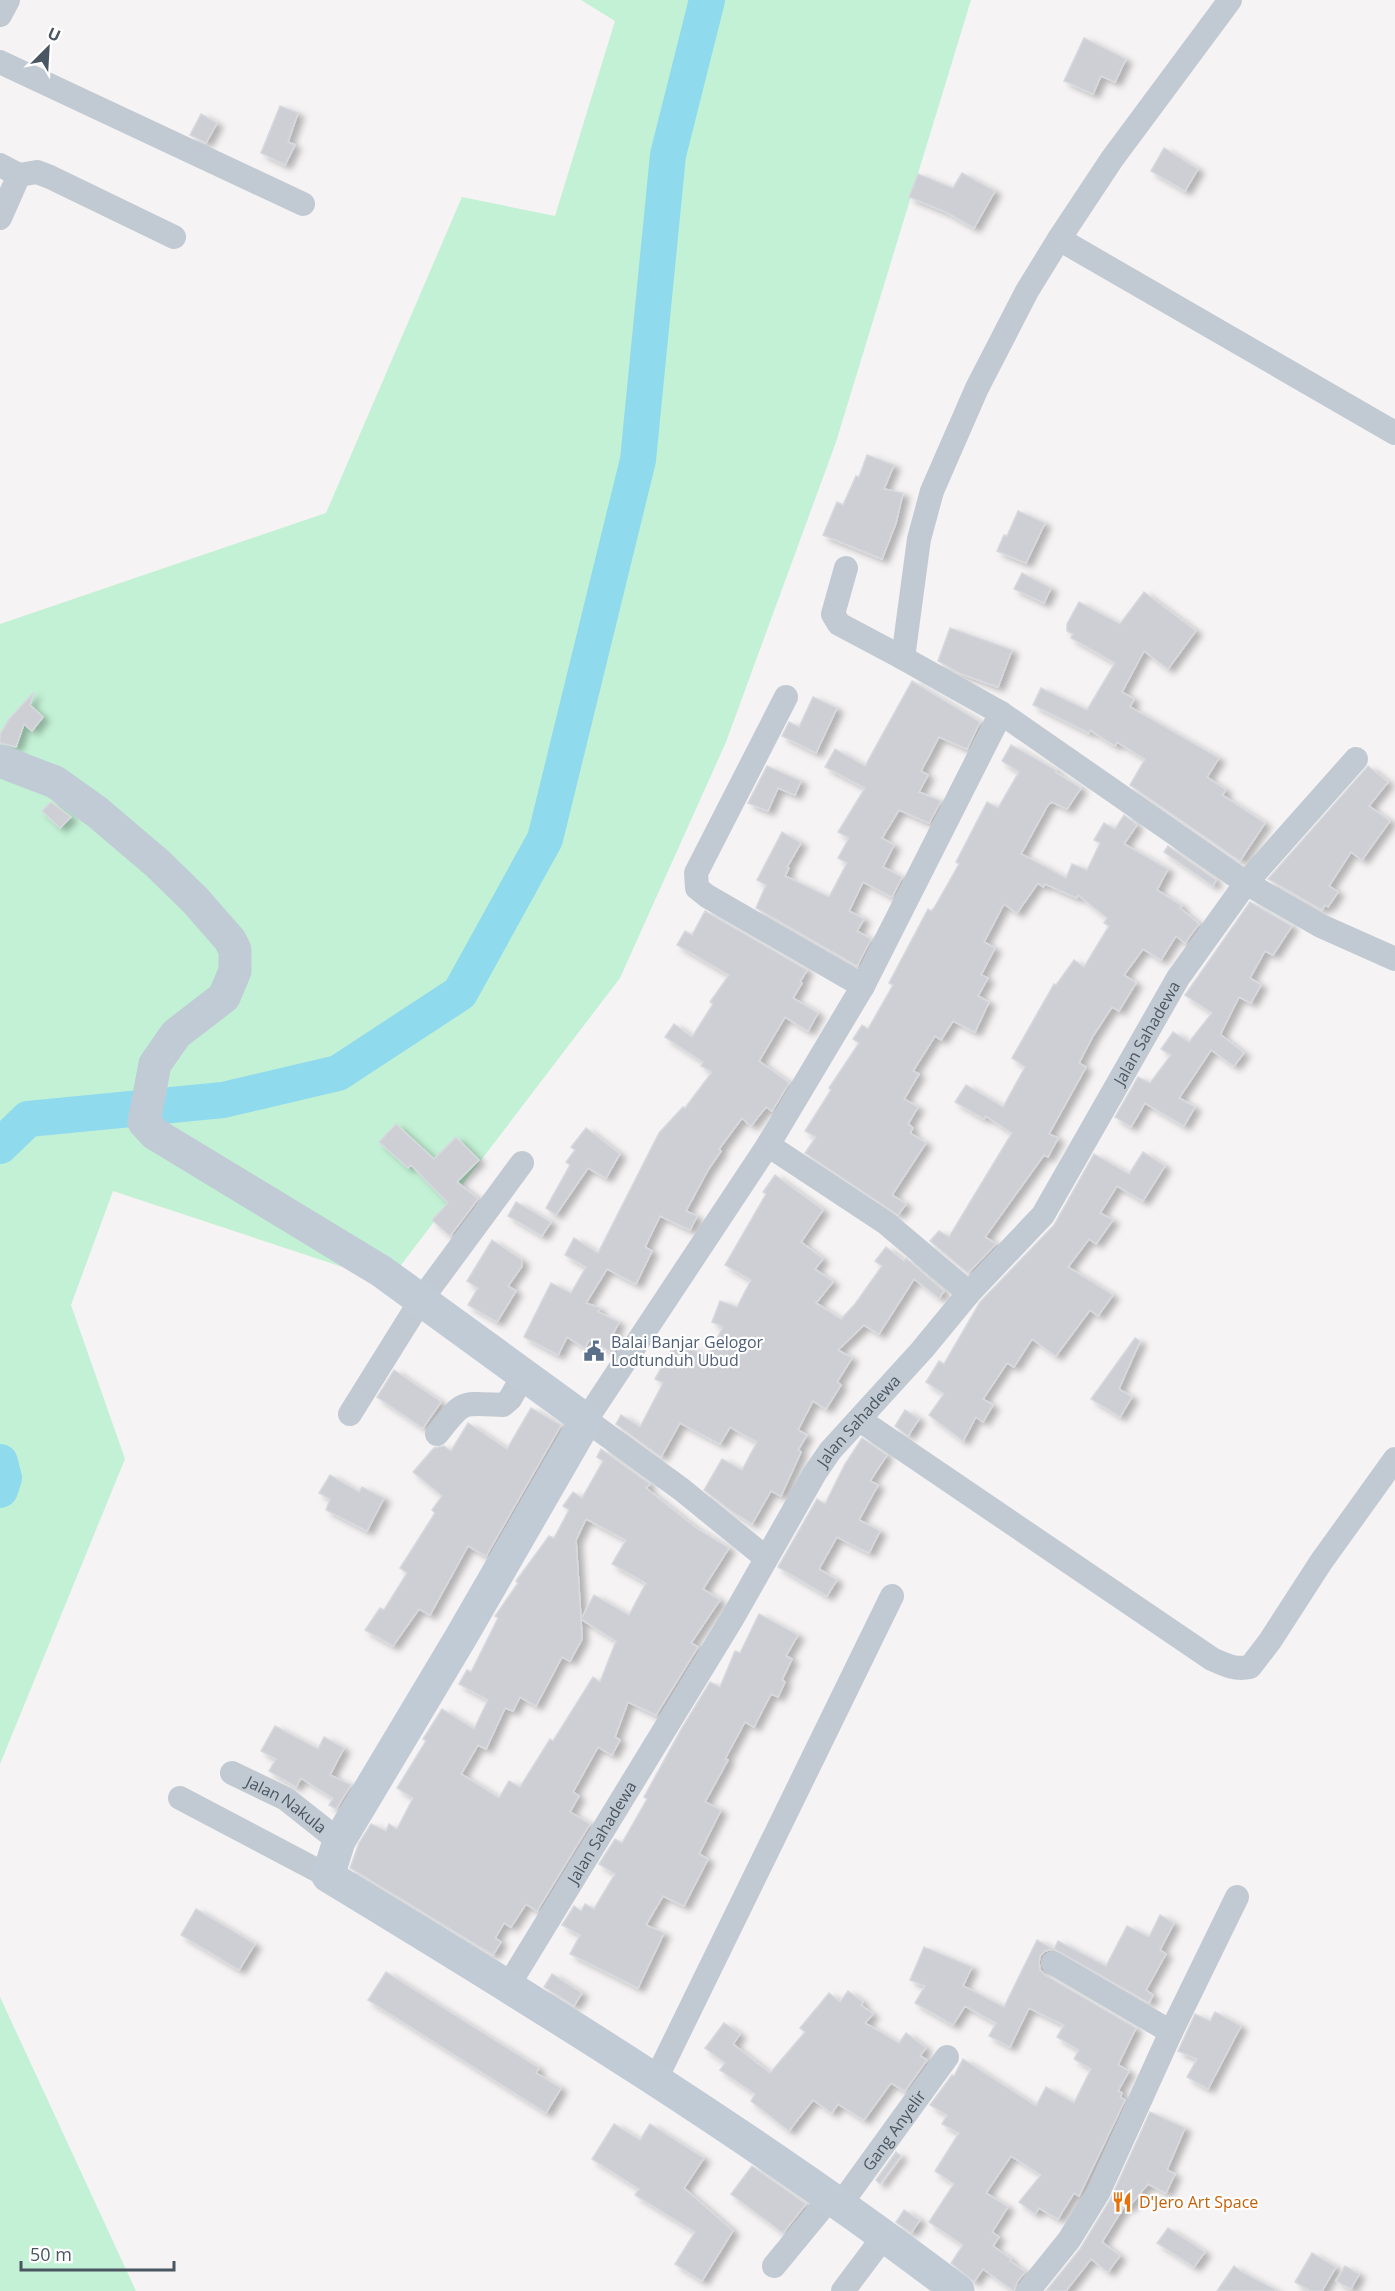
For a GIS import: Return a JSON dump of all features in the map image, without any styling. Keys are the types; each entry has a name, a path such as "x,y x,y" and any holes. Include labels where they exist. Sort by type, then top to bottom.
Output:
{"street":[{"path":"0,15 8,0"},
{"path":"903,658 919,539 932,491 977,388 1027,291 1059,239 1112,159 1230,0"},
{"path":"0,62 303,204"},
{"path":"0,218 10,170 37,172 174,237"},
{"path":"1059,239 1395,433"},
{"path":"846,568 833,614 839,624 1002,714 1246,883 1321,926 1395,959"},
{"path":"786,697 696,873 697,888 707,896 863,986"},
{"path":"328,1875 339,1841 461,1637 586,1420 768,1145 863,986 1002,714"},
{"name":"Jalan Sahadewa","path":"508,1986 732,1619 814,1473 830,1451 922,1350 969,1293 1043,1215 1178,978 1246,883 1356,759"},
{"path":"0,761 16,765 55,782 97,812 157,863 195,900 230,940 235,950 236,971 224,997 176,1034 156,1064 144,1122 155,1134 381,1271 681,1489 766,1558"},
{"path":"768,1145 886,1223 969,1293"},
{"path":"350,1414 421,1300 522,1164"},
{"path":"437,1434 459,1406 474,1403 502,1405 510,1399 523,1376"},
{"path":"860,1420 1212,1659 1229,1667 1240,1669 1250,1667 1270,1641 1322,1562 1395,1459"},
{"path":"655,2081 892,1596"},
{"name":"Jalan Nakula","path":"232,1773 286,1799 339,1841"},
{"path":"180,1798 328,1875 508,1986 835,2201 885,2235 958,2291"},
{"path":"1028,2291 1069,2240 1098,2193 1171,2032 1237,1897"},
{"path":"1053,1964 1171,2032"},
{"name":"Gang Anyelir","path":"774,2266 835,2201 947,2057"},
{"path":"843,2291 885,2235"}],"green space":[{"path":"581,0 971,0 836,442 726,742 620,978 388,1282 113,1191 71,1305 125,1459 0,1764 0,624 326,513 462,197 555,216 615,21"},
{"path":"0,1997 136,2291 0,2291"}],"building":[{"path":"1084,38 1126,59 1115,82 1101,76 1093,94 1064,81"},
{"path":"280,106 298,113 288,142 295,145 285,165 261,153"},
{"path":"201,114 217,123 206,143 190,135"},
{"path":"1164,148 1198,169 1185,191 1151,171"},
{"path":"962,173 995,191 974,228 946,212 909,197 918,174 953,188"},
{"path":"867,455 894,465 884,489 903,493 896,523 882,559 823,535 837,502 843,505 856,476 859,477"},
{"path":"1018,511 1045,523 1026,563 997,551 1004,535 1007,536"},
{"path":"1022,573 1051,588 1044,603 1014,589"},
{"path":"1144,592 1196,631 1168,669 1144,651 1122,692 1134,699 1130,707 1219,758 1207,777 1226,790 1222,795 1265,823 1240,861 1130,785 1145,759 1117,742 1115,746 1090,730 1089,733 1033,705 1041,688 1087,710 1115,663 1071,638 1073,634 1067,631 1067,624 1079,602 1120,624"},
{"path":"950,628 1012,650 998,687 959,673 938,661"},
{"path":"912,681 980,722 967,749 939,737 921,771 928,775 919,792 941,801 929,823 899,810 882,838 894,845 883,867 902,877 892,897 863,882 849,911 864,919 857,931 871,939 857,966 756,908 766,885 757,880 782,832 801,843 787,867 789,868 785,876 829,897 847,863 838,858 849,838 838,832 865,788 825,767 835,749 865,766"},
{"path":"34,692 30,705 43,717 32,731 24,724 16,747 0,743 0,734 9,719"},
{"path":"813,697 837,708 816,753 782,736 789,722 799,727"},
{"path":"1011,745 1056,770 1055,772 1081,788 1067,809 1052,802 1048,805 1021,854 1066,878 1072,864 1087,870 1100,843 1094,840 1104,823 1115,829 1124,815 1137,825 1124,844 1168,869 1157,890 1182,906 1180,908 1199,924 1185,943 1176,936 1161,960 1143,949 1124,975 1136,983 1119,1011 1112,1007 1079,1063 1086,1067 1049,1134 1058,1138 1048,1157 1044,1155 985,1237 996,1244 968,1273 930,1241 939,1231 949,1237 1012,1133 986,1116 984,1119 955,1102 966,1085 1003,1107 1025,1067 1012,1058 1054,984 1056,985 1074,960 1084,967 1109,926 1104,923 1107,918 1078,895 1077,898 1045,884 1043,887 1038,883 1017,913 1004,904 984,942 995,948 981,975 988,978 978,996 989,1002 975,1032 953,1021 941,1040 935,1036 913,1071 919,1074 904,1099 918,1107 908,1124 913,1128 910,1133 926,1143 892,1195 906,1204 898,1215 805,1153 816,1137 805,1131 831,1090 829,1088 859,1043 853,1039 862,1025 868,1029 893,985 889,983 928,909 931,911 934,908 959,864 956,862 987,802 998,808 1019,772 1002,761"},
{"path":"767,766 801,781 795,795 778,788 768,811 748,803"},
{"path":"1368,766 1388,782 1369,806 1390,821 1362,860 1351,852 1329,886 1338,892 1328,907 1325,905 1322,910 1268,879"},
{"path":"51,802 71,817 60,828 42,811"},
{"path":"1168,846 1216,880 1213,886 1164,852"},
{"path":"1250,902 1292,926 1273,955 1265,951 1250,978 1261,985 1251,1003 1239,997 1221,1033 1244,1053 1234,1066 1211,1050 1179,1098 1195,1107 1184,1126 1145,1103 1131,1127 1115,1117 1138,1077 1150,1083 1171,1055 1161,1049 1173,1032 1189,1042 1212,1013 1185,995"},
{"path":"705,911 807,970 793,998 818,1013 808,1031 785,1017 759,1061 789,1083 772,1111 766,1107 751,1126 742,1118 719,1149 721,1151 686,1211 697,1216 690,1230 660,1216 645,1247 652,1251 636,1284 607,1269 586,1303 600,1308 598,1312 619,1322 613,1334 621,1339 613,1353 589,1340 585,1348 567,1337 558,1355 524,1337 551,1283 571,1293 586,1267 565,1255 574,1238 598,1253 659,1133 683,1107 685,1108 712,1072 701,1066 703,1062 665,1037 674,1024 692,1037 713,1004 710,1002 729,975 677,945 685,931 692,935"},
{"path":"396,1124 434,1159 456,1137 479,1160 457,1182 478,1199 450,1236 432,1220 448,1203 411,1165 408,1168 379,1142"},
{"path":"586,1128 620,1154 606,1178 588,1168 556,1215 546,1208 570,1165 566,1162 575,1150 571,1147"},
{"path":"1143,1152 1165,1166 1143,1201 1117,1186 1100,1213 1113,1220 1096,1244 1089,1239 1068,1267 1113,1295 1098,1316 1090,1310 1056,1356 1032,1339 1014,1367 1007,1363 983,1399 993,1405 983,1422 976,1417 963,1441 929,1415 944,1394 926,1382 939,1361 944,1364 980,1302 1054,1225 1094,1154 1129,1174"},
{"path":"775,1175 823,1210 801,1242 823,1259 815,1269 833,1282 816,1303 841,1319 855,1304 882,1266 875,1261 886,1247 904,1261 906,1258 944,1291 939,1298 914,1279 879,1334 864,1325 838,1350 852,1358 837,1382 841,1385 826,1409 813,1401 798,1430 807,1435 798,1450 801,1452 781,1496 771,1491 752,1524 704,1490 722,1459 742,1470 757,1442 730,1427 720,1444 680,1423 661,1457 616,1424 621,1415 640,1427 663,1383 655,1379 677,1340 707,1357 723,1327 712,1322 720,1301 737,1307 751,1280 725,1265 766,1194 763,1192"},
{"path":"516,1202 551,1222 542,1236 508,1216"},
{"path":"492,1240 522,1260 522,1266 508,1286 516,1291 497,1322 468,1305 478,1288 467,1281"},
{"path":"1135,1338 1140,1341 1119,1389 1132,1397 1120,1417 1091,1399"},
{"path":"394,1370 441,1402 423,1428 377,1397"},
{"path":"531,1408 561,1425 486,1556 468,1546 430,1615 419,1609 393,1646 365,1630 380,1608 384,1610 407,1573 400,1568 435,1513 432,1510 442,1496 413,1472 434,1448 444,1446 451,1451 468,1423 507,1449"},
{"path":"905,1410 919,1419 908,1436 895,1426"},
{"path":"862,1438 887,1455 870,1481 878,1485 859,1520 880,1531 869,1553 837,1537 819,1569 837,1580 827,1596 778,1567 817,1499 825,1504 845,1464"},
{"path":"601,1449 650,1484 646,1488 696,1528 729,1548 703,1589 720,1600 691,1643 698,1647 656,1715 628,1702 615,1737 620,1740 612,1755 598,1747 573,1792 579,1796 570,1812 590,1824 537,1911 526,1904 511,1927 504,1923 495,1938 501,1942 493,1955 350,1868 359,1843 371,1824 386,1831 389,1824 397,1829 413,1798 397,1788 426,1741 423,1739 442,1709 474,1729 488,1700 459,1684 467,1670 471,1672 498,1618 495,1616 518,1583 516,1581 549,1536 554,1538 569,1510 563,1506 573,1492 582,1498 603,1461 597,1457","holes":["586,1519 626,1540 612,1564 646,1583 629,1615 594,1595 581,1619 576,1540","581,1619 616,1641 600,1682 593,1677 553,1741 550,1739 520,1787 509,1781 499,1798 461,1774 478,1745 486,1749 505,1708 513,1711 520,1697 536,1706 562,1657 570,1661 582,1639"]},
{"path":"330,1475 359,1492 362,1487 384,1498 367,1531 326,1510 330,1499 319,1493"},
{"path":"759,1614 798,1635 786,1656 792,1659 782,1680 785,1682 778,1697 771,1694 754,1727 745,1722 725,1759 728,1760 705,1802 721,1810 699,1854 708,1859 684,1906 663,1896 646,1925 664,1933 638,1988 570,1954 580,1935 562,1925 574,1906 581,1911 585,1904 594,1909 615,1874 599,1864 615,1839 622,1843 647,1799 644,1797 682,1728 710,1682 720,1687 735,1651 740,1653"},
{"path":"275,1726 318,1749 324,1737 344,1748 330,1775 351,1785 336,1809 329,1805 333,1798 301,1778 296,1787 269,1771 276,1759 261,1751"},
{"path":"196,1909 255,1944 239,1970 181,1935"},
{"path":"1160,1915 1174,1923 1160,1950 1166,1954 1146,1990 1153,1995 1149,2003 1054,1949 1058,1941 1106,1966 1127,1926 1149,1937"},
{"path":"1037,1940 1053,1949 1045,1951 1040,1956 1040,1970 1045,1975 1136,2028 1118,2065 1129,2071 1118,2091 1122,2093 1120,2097 1125,2100 1079,2196 1074,2193 1058,2219 1039,2208 1035,2214 1019,2202 1041,2175 1011,2156 986,2193 1008,2207 992,2232 999,2237 993,2246 1025,2272 1017,2282 1014,2291 983,2269 974,2282 951,2263 963,2245 929,2222 954,2184 935,2171 959,2133 942,2124 947,2115 930,2105 952,2075 954,2076 963,2059 1036,2106 1046,2087 1074,2103 1091,2069 1074,2059 1079,2050 1057,2037 1064,2025 1029,2008 1010,2047 989,2036 996,2023 965,2006 953,2025 915,2003 925,1986 910,1980 924,1947 972,1967 963,1986 1004,2007"},
{"path":"386,1972 539,2068 536,2073 561,2088 546,2113 368,2000"},
{"path":"552,1974 582,1993 574,2006 544,1987"},
{"path":"848,1991 863,2002 861,2005 873,2014 865,2023 899,2043 906,2033 926,2048 920,2056 927,2060 905,2091 891,2083 864,2120 838,2104 832,2113 813,2100 789,2131 751,2101 755,2094 720,2070 725,2063 705,2048 724,2023 740,2034 733,2044 770,2073 805,2032 800,2028 829,1993 840,2002"},
{"path":"1215,2012 1241,2026 1208,2089 1187,2077 1197,2059 1178,2051 1195,2014 1210,2021"},
{"path":"1150,2112 1185,2128 1167,2170 1175,2174 1166,2193 1148,2184 1128,2208 1125,2205 1102,2242 1120,2256 1108,2272 1091,2259 1066,2291 1046,2291 1080,2249 1110,2200"},
{"path":"614,2124 640,2140 650,2124 704,2158 684,2188 733,2231 702,2281 675,2264 695,2232 635,2195 639,2189 592,2159"},
{"path":"896,2152 901,2156 880,2184 876,2180"},
{"path":"752,2166 806,2204 783,2233 731,2194"},
{"path":"904,2210 920,2220 911,2233 896,2222"},
{"path":"1168,2228 1205,2252 1194,2267 1157,2243"},
{"path":"1312,2253 1336,2267 1322,2291 1310,2291 1295,2282"},
{"path":"1234,2266 1242,2272 1278,2291 1217,2291"},
{"path":"1345,2266 1359,2274 1351,2289 1336,2281"}],"waterway":[{"path":"0,1146 28,1119 223,1100 338,1073 460,993 545,839 638,460 668,155 707,0"},
{"path":"0,1462 4,1478 0,1490"}],"place":[{"name":"Balai Banjar Gelogor Lodtunduh Ubud","path":"594,1351"},
{"name":"D'Jero Art Space","path":"1122,2202"}]}
